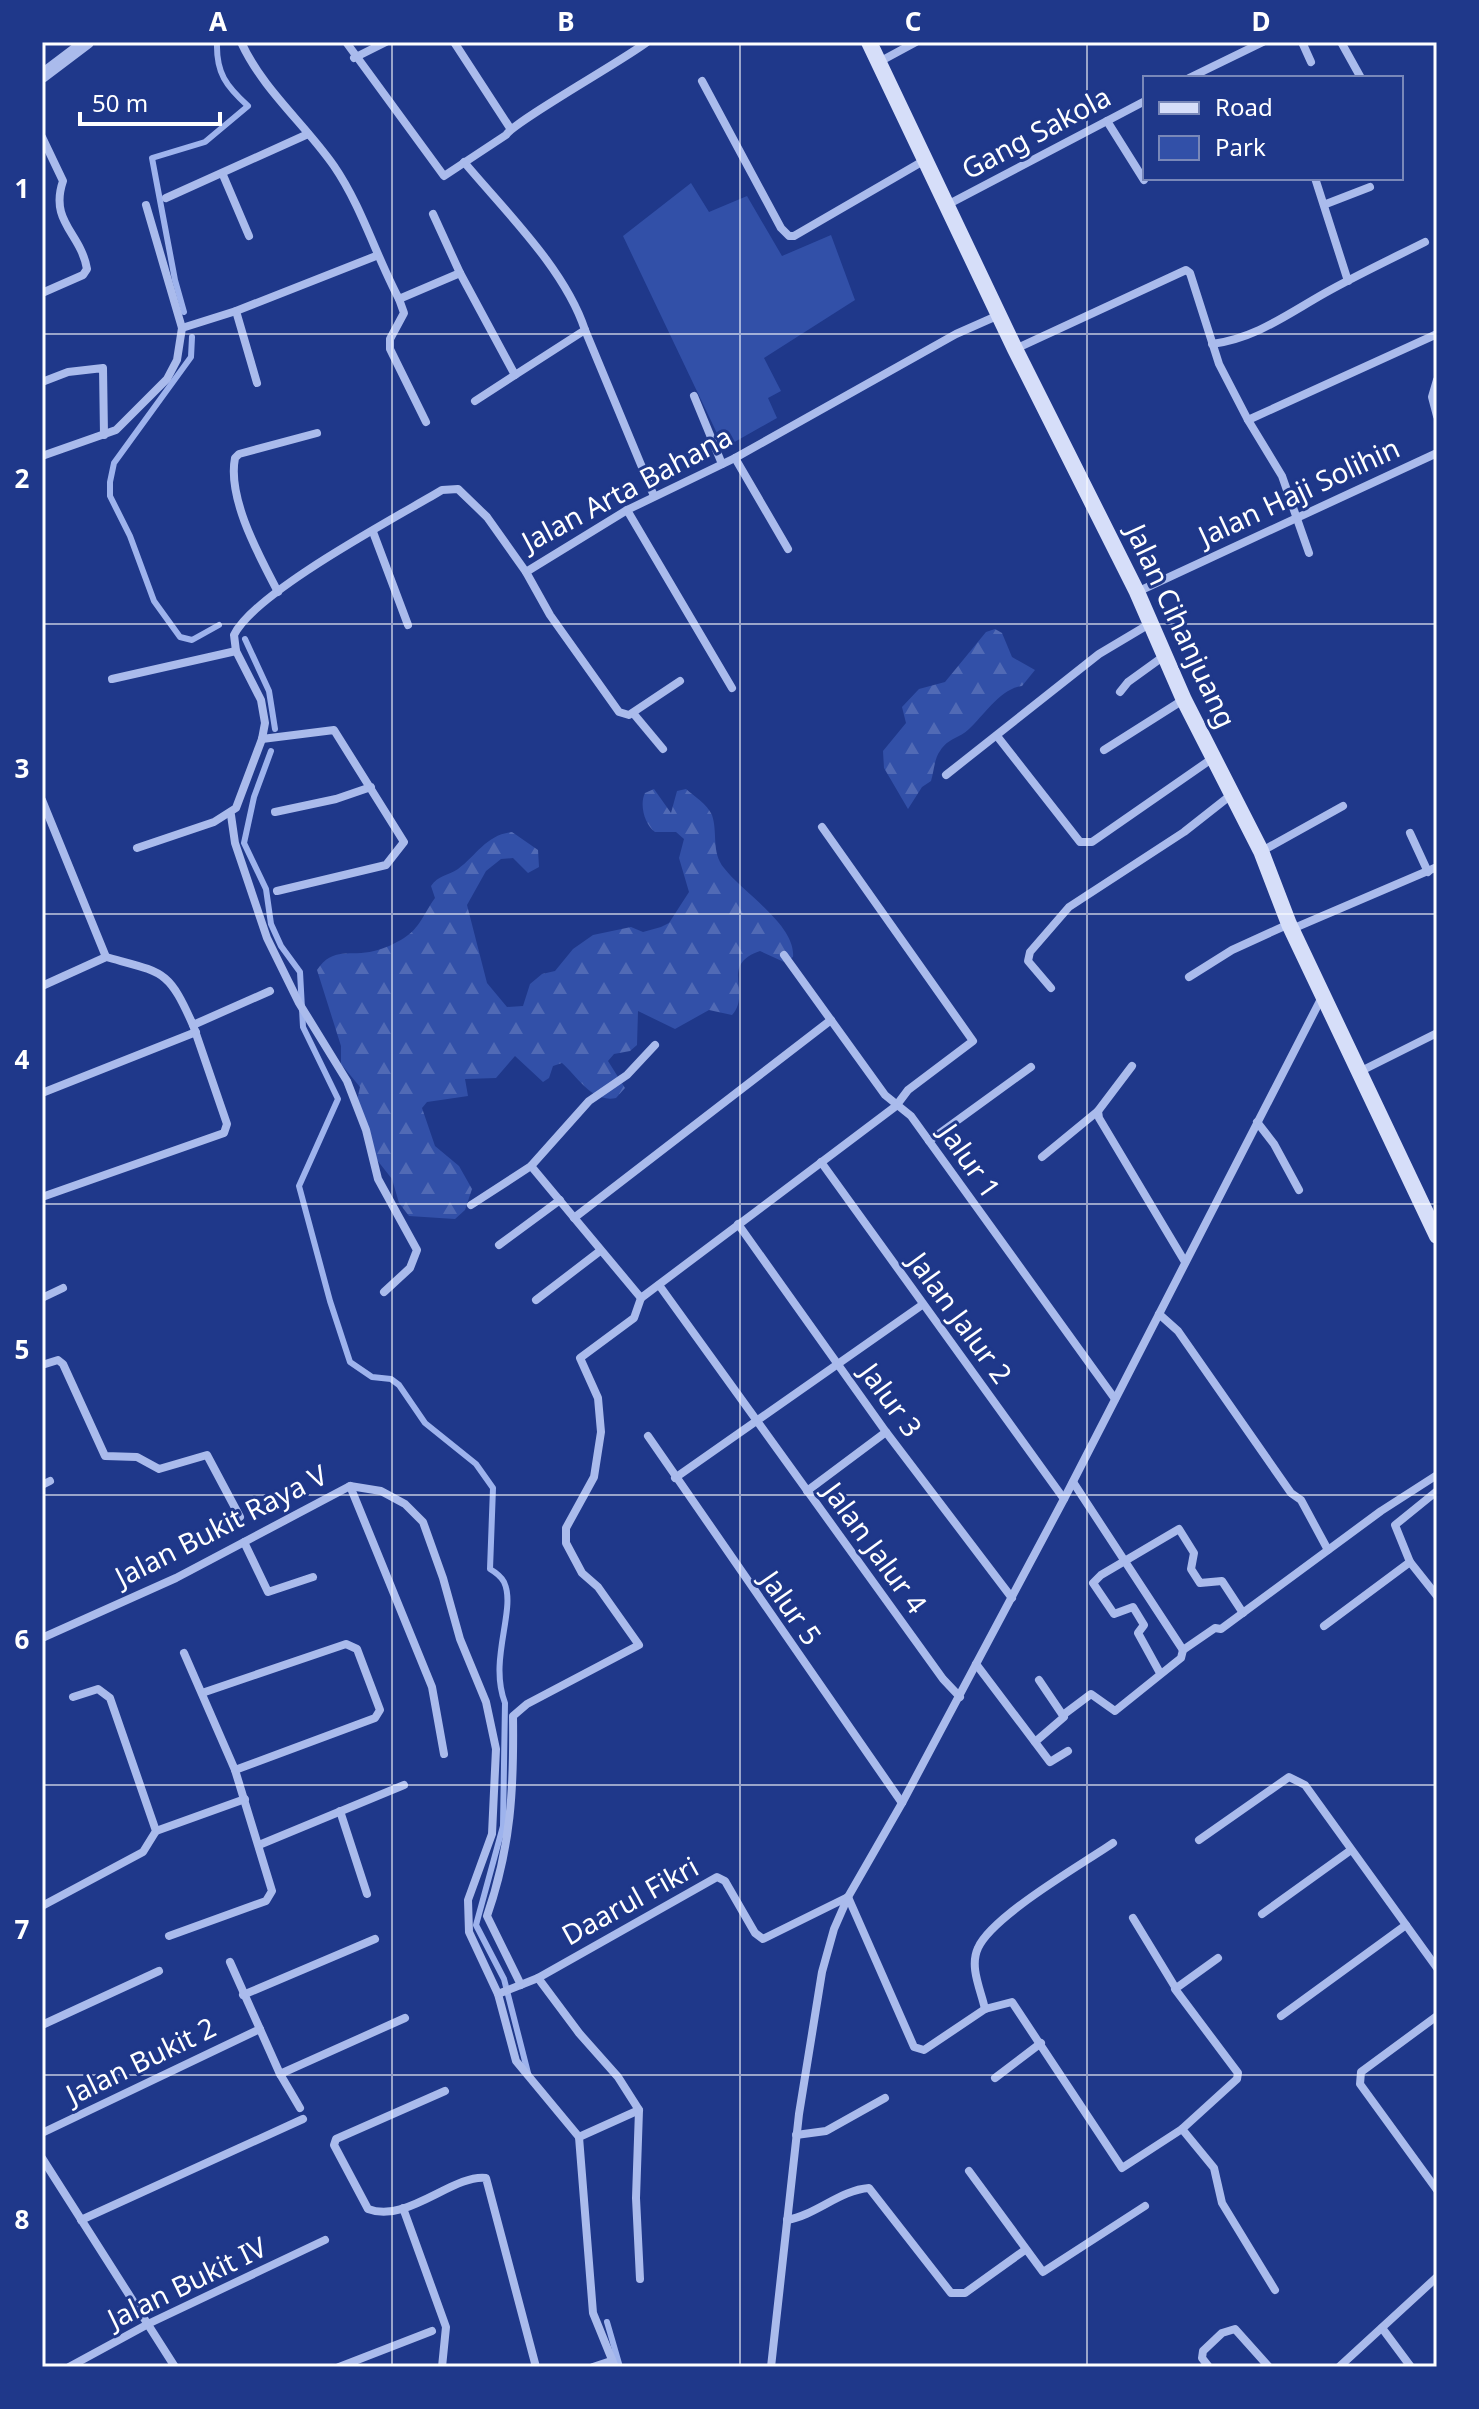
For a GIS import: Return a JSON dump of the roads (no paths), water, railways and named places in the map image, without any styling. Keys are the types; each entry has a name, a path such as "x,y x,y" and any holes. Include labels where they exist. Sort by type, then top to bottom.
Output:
{"main road":[{"name":"Jalan Cihanjuang","path":"869,42 1015,349 1137,592 1184,700 1261,851 1290,927 1324,992 1437,1236"}],"street":[{"path":"42,76 87,42"},
{"path":"241,42 252,66 334,166 361,215 376,256 404,313 390,339 390,349 426,422"},
{"path":"346,42 354,58 444,176 506,135 510,128 542,111 647,42"},
{"path":"354,58 386,42"},
{"path":"454,42 510,128"},
{"path":"879,62 916,42"},
{"path":"1302,42 1311,62"},
{"path":"1341,42 1360,76"},
{"path":"1206,74 1260,43"},
{"path":"702,81 781,228 789,236 794,236 925,160"},
{"name":"Gang Sakola","path":"947,205 1143,102"},
{"path":"1107,121 1143,178"},
{"path":"166,198 223,175 308,134"},
{"path":"42,137 63,181 57,199 59,211 87,269 83,275 42,293"},
{"path":"464,162 573,301 654,496"},
{"path":"223,175 249,236"},
{"path":"1316,180 1348,281"},
{"path":"1326,204 1370,187"},
{"path":"42,456 104,435 127,421 167,379 177,360 182,328 146,205"},
{"path":"433,214 460,273 515,375"},
{"path":"1212,344 1238,340 1266,329 1348,281 1425,242"},
{"path":"182,328 236,311 376,256"},
{"path":"1015,349 1186,270 1190,273 1212,344 1248,420 1282,476 1309,553"},
{"path":"399,299 460,273"},
{"path":"236,311 257,383"},
{"name":"Jalan Arta Bahana","path":"236,651 234,635 238,626 278,592 442,490 458,489 487,517 526,572 627,510 735,458 956,334 1000,314"},
{"path":"475,401 585,330"},
{"path":"1248,420 1437,334"},
{"path":"42,382 68,372 103,368 104,435"},
{"path":"1437,380 1432,397 1437,416"},
{"path":"694,396 722,464"},
{"path":"278,592 253,544 242,512 235,458 239,454 317,433"},
{"name":"Jalan Haji Solihin","path":"1137,592 1437,453"},
{"path":"735,458 788,549"},
{"path":"627,510 732,688"},
{"path":"373,532 408,625"},
{"path":"526,572 598,686 619,712 627,715 633,713 680,681"},
{"path":"946,775 1099,654 1151,622"},
{"path":"112,679 236,651 261,700 265,723 262,739 231,815 235,843 267,938 299,1003 347,1081 366,1130 378,1179 417,1250 410,1268 384,1292"},
{"path":"1120,692 1128,682 1165,655"},
{"path":"1104,750 1184,700"},
{"path":"633,713 663,749"},
{"path":"262,739 334,730 404,842 397,855 386,865 277,891"},
{"path":"997,736 1080,842 1092,842 1214,757"},
{"path":"275,812 336,799 371,787"},
{"path":"1051,988 1028,961 1030,952 1059,916 1231,795"},
{"path":"42,800 106,957"},
{"path":"1261,851 1343,806"},
{"path":"137,848 231,815"},
{"path":"518,1987 487,1916 507,1848 512,1816 513,1716 527,1704 639,1645 624,1622 609,1607 598,1587 582,1573 566,1543 566,1528 594,1477 601,1432 598,1398 580,1358 634,1318 641,1298 896,1106 908,1090 973,1041 822,827"},
{"path":"1410,833 1428,872"},
{"path":"1189,977 1232,950 1437,867"},
{"name":"Jalur 1","path":"784,955 896,1106 911,1116 1115,1399"},
{"path":"42,986 106,957 164,975 176,985 227,1124 224,1133 42,1197"},
{"path":"42,1093 194,1028 270,991"},
{"path":"771,2367 796,2135 822,1972 848,1897 960,1697 1324,992"},
{"path":"574,1218 831,1020"},
{"path":"1359,1072 1437,1033"},
{"path":"471,1205 531,1166 589,1101 627,1075 655,1045"},
{"path":"1042,1157 1098,1111 1132,1066"},
{"path":"929,1141 1031,1067"},
{"path":"1098,1111 1185,1262"},
{"path":"1257,1122 1274,1144 1299,1190"},
{"name":"Jalan Jalur 2","path":"821,1162 1064,1499"},
{"path":"531,1166 641,1298"},
{"path":"499,1245 560,1200"},
{"name":"Jalur 3","path":"738,1224 886,1432 1012,1598"},
{"path":"536,1300 600,1251"},
{"name":"Jalan Jalur 4","path":"659,1285 943,1679 960,1697"},
{"path":"42,1298 63,1288"},
{"path":"675,1478 922,1305"},
{"path":"1159,1314 1178,1331 1237,1410 1291,1493 1301,1500 1328,1550"},
{"path":"42,1365 58,1360 63,1364 105,1456 137,1457 161,1469 207,1455 240,1517"},
{"path":"807,1491 886,1432"},
{"name":"Jalur 5","path":"648,1436 902,1803"},
{"path":"1183,1650 1243,1613 1437,1475"},
{"path":"1035,1742 1091,1694 1115,1711 1185,1654 1073,1482"},
{"path":"350,1486 432,1687 444,1754"},
{"name":"Jalan Bukit Raya V","path":"42,1638 176,1578 350,1486 381,1491 405,1504 423,1522 460,1639 486,1702 496,1749 492,1834 468,1900 466,1920 477,1953 501,1993 516,2061 579,2137"},
{"path":"1437,1491 1395,1525 1410,1562 1437,1596"},
{"path":"1160,1673 1138,1633 1144,1625 1133,1607 1114,1614 1093,1583 1101,1575 1180,1529 1194,1553 1191,1569 1200,1583 1222,1581 1243,1613"},
{"path":"244,1542 268,1592 313,1577"},
{"path":"1324,1626 1410,1562"},
{"path":"202,1693 346,1644 357,1649 380,1710 375,1718 235,1770"},
{"path":"169,1936 271,1897 259,1845 235,1770 184,1653"},
{"path":"976,1664 1051,1763 1068,1751"},
{"path":"1039,1680 1063,1715"},
{"path":"73,1697 98,1689 110,1698 156,1831"},
{"path":"1199,1840 1289,1777 1305,1785 1437,1968"},
{"path":"259,1845 404,1785"},
{"path":"42,1906 143,1852 156,1831 245,1799"},
{"path":"340,1811 367,1894"},
{"path":"985,2009 974,1966 978,1948 996,1924 1113,1843"},
{"path":"1262,1914 1351,1850"},
{"name":"Daarul Fikri","path":"538,1978 717,1877 725,1881 755,1933 763,1939 848,1897"},
{"path":"848,1897 914,2047 919,2051 932,2046 985,2009 1012,2002 1120,2167 1127,2166 1182,2129 1235,2084 1238,2073 1177,1994 1133,1918"},
{"path":"1281,2016 1406,1925"},
{"path":"243,1995 375,1939"},
{"path":"1175,1987 1218,1958"},
{"path":"230,1962 280,2074 300,2108"},
{"path":"42,2025 159,1971"},
{"path":"501,1993 538,1978 579,2033 618,2077 639,2110 636,2198 640,2279"},
{"path":"1437,2016 1361,2072 1359,2078 1360,2084 1437,2190"},
{"path":"280,2074 405,2018"},
{"name":"Jalan Bukit 2","path":"42,2133 260,2029"},
{"path":"995,2078 1041,2043"},
{"path":"445,2091 334,2140 368,2209 382,2213 403,2208 483,2176 488,2180 536,2367"},
{"path":"796,2135 826,2131 885,2098"},
{"path":"593,2367 613,2364 593,2313 579,2137 639,2110"},
{"path":"81,2220 303,2119"},
{"path":"1182,2129 1214,2168 1222,2203 1275,2290"},
{"path":"42,2158 150,2323 175,2367"},
{"path":"969,2171 1045,2273 1145,2206"},
{"path":"787,2220 802,2218 858,2189 869,2188 951,2293 965,2293 1025,2250"},
{"path":"403,2208 446,2327 442,2367"},
{"name":"Jalan Bukit IV","path":"69,2367 150,2323 325,2240"},
{"path":"1339,2367 1437,2277"},
{"path":"1382,2328 1411,2367"},
{"path":"1209,2367 1202,2358 1203,2351 1222,2333 1235,2329 1269,2367"},
{"path":"339,2367 432,2331"}],"waterway":[{"path":"184,312 152,158 205,142 248,106 224,78 218,62 217,42"},
{"path":"192,337 191,357 114,463 110,496 130,536 154,601 180,637 192,640 219,625"},
{"path":"245,639 269,691 275,729"},
{"path":"271,751 254,797 244,843 266,889 271,924 281,946 300,972 303,1027 338,1099 299,1186 330,1301 350,1362 372,1377 391,1379 399,1385 425,1423 476,1464 493,1488 490,1569 503,1580 507,1593 500,1669 505,1703 503,1826 476,1925 504,1979 528,2073"},
{"path":"607,2322 620,2367"}]}
